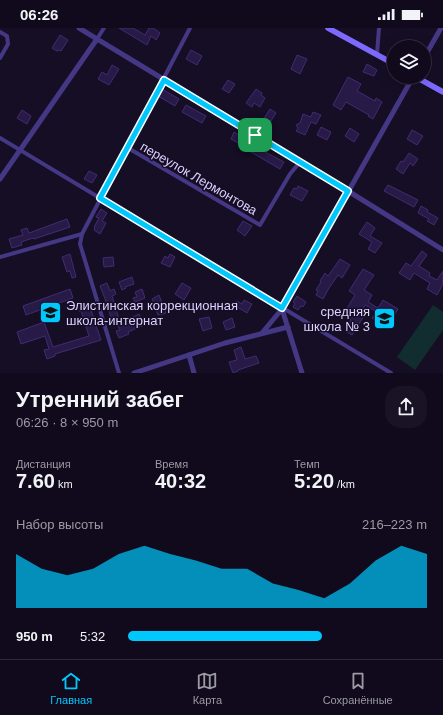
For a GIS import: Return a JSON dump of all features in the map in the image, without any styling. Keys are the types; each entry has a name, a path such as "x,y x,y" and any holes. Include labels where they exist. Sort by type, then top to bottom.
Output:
{"main road":[{"path":"328,28 387,60"},
{"path":"429,84 443,92"}],"street":[{"path":"79,28 443,250"},
{"path":"0,179 104,28"},
{"path":"119,373 80,244 82,234 190,28"},
{"path":"377,54 379,28"},
{"path":"431,46 441,28"},
{"path":"0,32 7,36 8,44 0,58"},
{"path":"262,333 282,308 409,84"},
{"path":"0,138 391,373"},
{"name":"переулок Лермонтова","path":"128,148 260,225 290,174 300,162"},
{"path":"0,257 82,234"},
{"path":"282,308 302,373"},
{"path":"134,373 225,343 288,327"},
{"path":"189,355 194,373"}],"green space":[{"path":"433,305 443,312 443,330 415,370 397,357"}],"building":[{"path":"119,28 133,28 145,35 149,28 153,28 160,33 156,40 151,36 147,45"},
{"path":"60,35 68,40 61,51 57,51 52,48"},
{"path":"191,50 202,56 197,65 186,59"},
{"path":"297,55 307,59 300,74 291,69"},
{"path":"367,64 377,70 374,76 363,72"},
{"path":"112,65 119,69 109,85 98,79 102,72 107,75"},
{"path":"348,77 361,84 357,91 375,101 376,98 382,102 373,119 368,116 369,115 346,102 341,110 333,105"},
{"path":"228,80 235,84 229,93 222,89"},
{"path":"162,89 179,99 175,106 158,96"},
{"path":"256,89 262,93 261,95 265,98 260,107 254,103 252,107 246,103"},
{"path":"186,105 206,116 202,123 182,112"},
{"path":"270,109 276,113 269,124 263,120"},
{"path":"22,110 31,116 27,124 17,118"},
{"path":"313,112 321,115 316,124 311,122 305,135 296,131 298,128 296,125 300,123 303,114 311,117"},
{"path":"321,127 331,132 327,140 317,135"},
{"path":"350,128 359,134 354,142 345,136"},
{"path":"412,130 423,136 417,145 407,139"},
{"path":"234,132 251,142 250,144 284,162 280,169 231,139"},
{"path":"409,153 418,159 413,166 410,163 403,174 396,169"},
{"path":"89,171 97,175 92,183 84,179"},
{"path":"388,185 418,200 414,207 384,191"},
{"path":"298,186 308,191 302,201 290,195 294,188 297,189"},
{"path":"421,206 428,210 427,212 438,218 434,225 427,221 429,219 418,213"},
{"path":"101,209 107,213 102,221 106,223 100,234 94,230 94,227 99,218 96,217"},
{"path":"67,219 70,227 21,242 22,245 12,248 9,239 23,235 21,230 27,228 29,233"},
{"path":"243,221 252,226 245,236 237,230"},
{"path":"367,222 375,228 370,236 382,243 375,253 368,249 372,242 359,234"},
{"path":"422,251 427,255 419,266 430,273 429,276 437,280 443,271 443,284 437,295 427,289 430,283 414,273 410,280 399,273 406,263 411,266"},
{"path":"70,254 76,277 72,278 70,271 67,272 62,257"},
{"path":"170,254 175,257 170,267 161,263 165,256 168,258"},
{"path":"113,257 114,266 104,267 103,258"},
{"path":"340,259 350,265 342,278 338,275 323,299 316,295 318,291 316,290 325,273 328,276"},
{"path":"363,269 374,275 364,290 372,295 368,302 378,308 383,300 398,309 387,327 372,318 377,312 365,305 360,313 364,316 352,335 345,331 351,320 343,315 355,295 349,291"},
{"path":"132,277 134,284 125,287 126,288 122,290 119,282"},
{"path":"107,283 110,291 114,289 116,294 112,296 119,319 112,322 100,286"},
{"path":"182,283 191,288 184,300 175,294"},
{"path":"70,289 73,298 26,315 23,306"},
{"path":"142,289 145,298 135,302 133,298 137,297 135,292"},
{"path":"159,295 166,313 161,315 158,315 152,299"},
{"path":"297,296 306,302 303,307 301,306 298,310 293,307 295,303 293,302"},
{"path":"244,300 252,304 247,313 234,305 237,301 242,304"},
{"path":"89,304 101,340 55,354 55,356 47,359 44,350 49,349 45,336 21,344 17,332 44,322 53,347 89,336 81,311 80,312 78,308"},
{"path":"139,314 144,325 119,338 116,331 120,330 118,326 130,321 129,319"},
{"path":"209,317 212,328 203,331 199,319"},
{"path":"232,318 235,327 226,330 223,322"},
{"path":"241,347 245,359 256,356 259,363 233,373 229,362 237,360 234,350"}],"place":[{"name":"Элистинская коррекционная школа-интернат","path":"51,312"},
{"name":"средняя школа № 3","path":"385,318"}],"route":[{"path":"164,80 255,135 348,191 282,308 100,198 164,80"}]}
